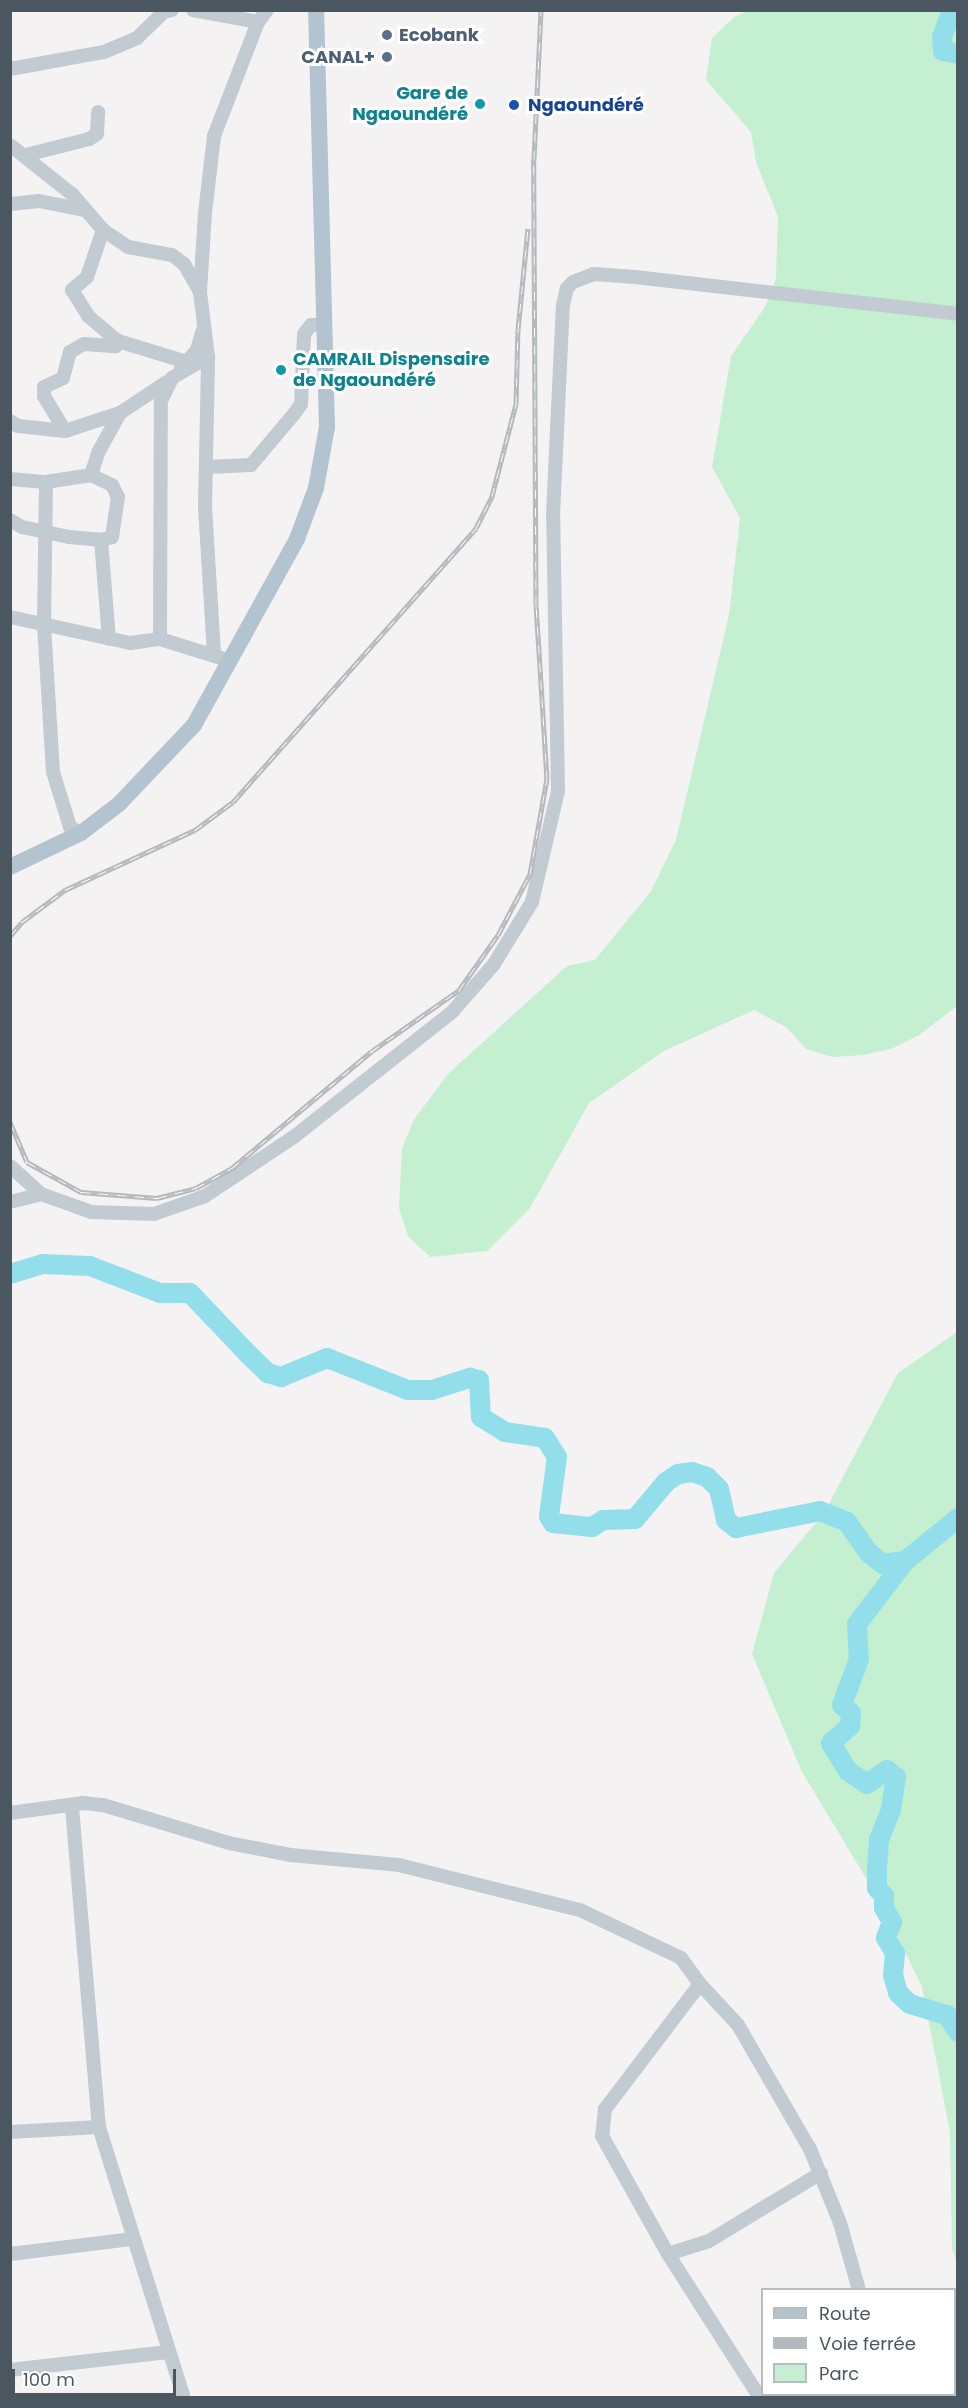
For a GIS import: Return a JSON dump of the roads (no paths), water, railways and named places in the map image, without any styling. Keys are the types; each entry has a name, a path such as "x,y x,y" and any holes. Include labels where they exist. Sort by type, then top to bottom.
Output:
{"main road":[{"path":"10,867 81,832 127,796 194,725 230,664 297,539 316,488 327,427 316,10"}],"street":[{"path":"10,69 104,52 137,39 165,12 172,10"},
{"path":"192,10 258,22"},
{"path":"214,654 206,467 208,357 200,292 214,136 258,22 267,10"},
{"path":"26,155 88,139 97,134 98,112"},
{"path":"10,145 26,155 103,230 128,247 172,255 184,264 200,292"},
{"path":"10,204 39,201 85,210"},
{"path":"103,230 87,277 72,290 88,316 118,341 180,360 183,366"},
{"path":"10,1166 41,1194 91,1212 154,1214 205,1196 295,1136 453,1011 494,964 532,902 558,791 553,515 567,288 594,274 809,295 920,312 953,314"},
{"path":"160,639 159,415 165,387 197,350 205,322"},
{"path":"206,467 251,465 294,414 301,404 304,334 311,325 324,325"},
{"path":"65,431 44,396 44,387 63,378 70,352 84,344 116,346 118,341"},
{"path":"10,421 18,426 65,431 120,413 208,357"},
{"path":"91,475 99,451 120,413"},
{"path":"10,479 46,482 91,475 112,485 118,497 112,537 101,540 43,533 10,520"},
{"path":"46,482 43,533 44,625 53,772 70,827 81,832"},
{"path":"101,540 109,639"},
{"path":"10,617 130,643 160,639 214,654 230,664"},
{"path":"10,1202 41,1194"},
{"path":"10,1813 72,1807 83,1803 103,1805 229,1844 290,1855 399,1865 527,1894 580,1910 652,1942 681,1958 700,1984 738,2025 821,2173 859,2288"},
{"path":"72,1807 99,2127 184,2397"},
{"path":"700,1984 618,2090 605,2109 601,2127 624,2181 760,2397"},
{"path":"10,2132 99,2127"},
{"path":"668,2254 710,2241 821,2173"},
{"path":"10,2254 133,2239"},
{"path":"10,2370 168,2352"}],"waterway":[{"path":"952,10 942,37 943,51 958,54"},
{"path":"10,1274 42,1264 90,1266 160,1293 190,1293 268,1373 281,1377 327,1358 408,1390 432,1390 470,1378 479,1380 481,1417 505,1432 545,1438 557,1457 549,1516 553,1523 592,1527 603,1520 635,1519 666,1482 678,1474 692,1472 707,1477 719,1489 726,1520 736,1528 820,1511 847,1522 868,1552 883,1564 905,1561"},
{"path":"958,1518 905,1561 857,1624 859,1659 842,1705 851,1713 850,1726 831,1743 848,1771 867,1784 887,1770 896,1777 891,1810 879,1840 877,1869 877,1888 884,1896 884,1908 892,1922 886,1938 895,1953 893,1975 898,1993 910,2004 947,2015 958,2032"}],"railway":[{"path":"10,1122 27,1162 81,1192 157,1198 196,1188 232,1168 372,1051 459,990 498,935 530,874 547,779 536,606 534,159 541,10"},
{"path":"10,936 22,922 65,890 195,830 233,802 476,528 492,496 516,404 518,330 528,228"}],"place":[{"name":"Ecobank","path":"387,35"},
{"name":"CANAL+","path":"387,57"},
{"name":"Gare de Ngaoundéré","path":"480,104"},
{"name":"Ngaoundéré","path":"514,105"},
{"name":"CAMRAIL Dispensaire de Ngaoundéré","path":"281,370"}]}
